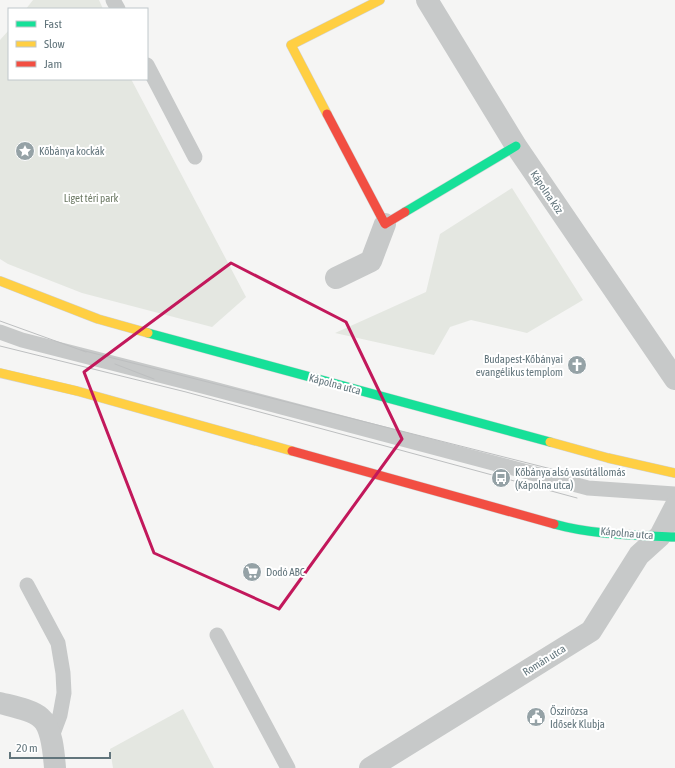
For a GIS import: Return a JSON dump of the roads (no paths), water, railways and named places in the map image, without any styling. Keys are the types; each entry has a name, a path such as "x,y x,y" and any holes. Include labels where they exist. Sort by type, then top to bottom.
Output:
{"street":[{"path":"380,0 291,45 385,224"},
{"name":"Kápolna köz","path":"427,0 516,146 675,379"},
{"path":"336,278 371,261 385,224 516,146"},
{"name":"Kápolna utca","path":"0,281 98,319 608,458 675,473"},
{"name":"Kápolna utca","path":"0,373 77,391 565,526 610,533 667,536"},
{"name":"Román utca","path":"370,768 591,631 639,555 667,536 675,507"},
{"path":"0,703 33,713 42,718 51,739 55,768"}],"lane":[{"path":"148,67 195,156"},
{"path":"0,332 22,340 206,386 588,488 675,494"},
{"path":"27,585 58,643 63,673 64,693 60,715 51,739"},
{"path":"217,635 288,768"}],"tram line":[{"path":"0,321 86,352"},
{"path":"0,346 186,392 577,498"},
{"path":"81,350 583,477"},
{"path":"115,364 154,379"}],"place":[{"name":"Kőbánya kockák","path":"25,151"},
{"name":"Budapest-Kőbányai evangélikus templom","path":"577,365"},
{"name":"Kőbánya alsó vasútállomás (Kápolna utca)","path":"501,478"},
{"name":"Dodó ABC","path":"252,572"},
{"name":"Őszirózsa Idősek Klubja","path":"536,717"}],"park label":[{"name":"Liget téri park","path":"91,198"}]}
